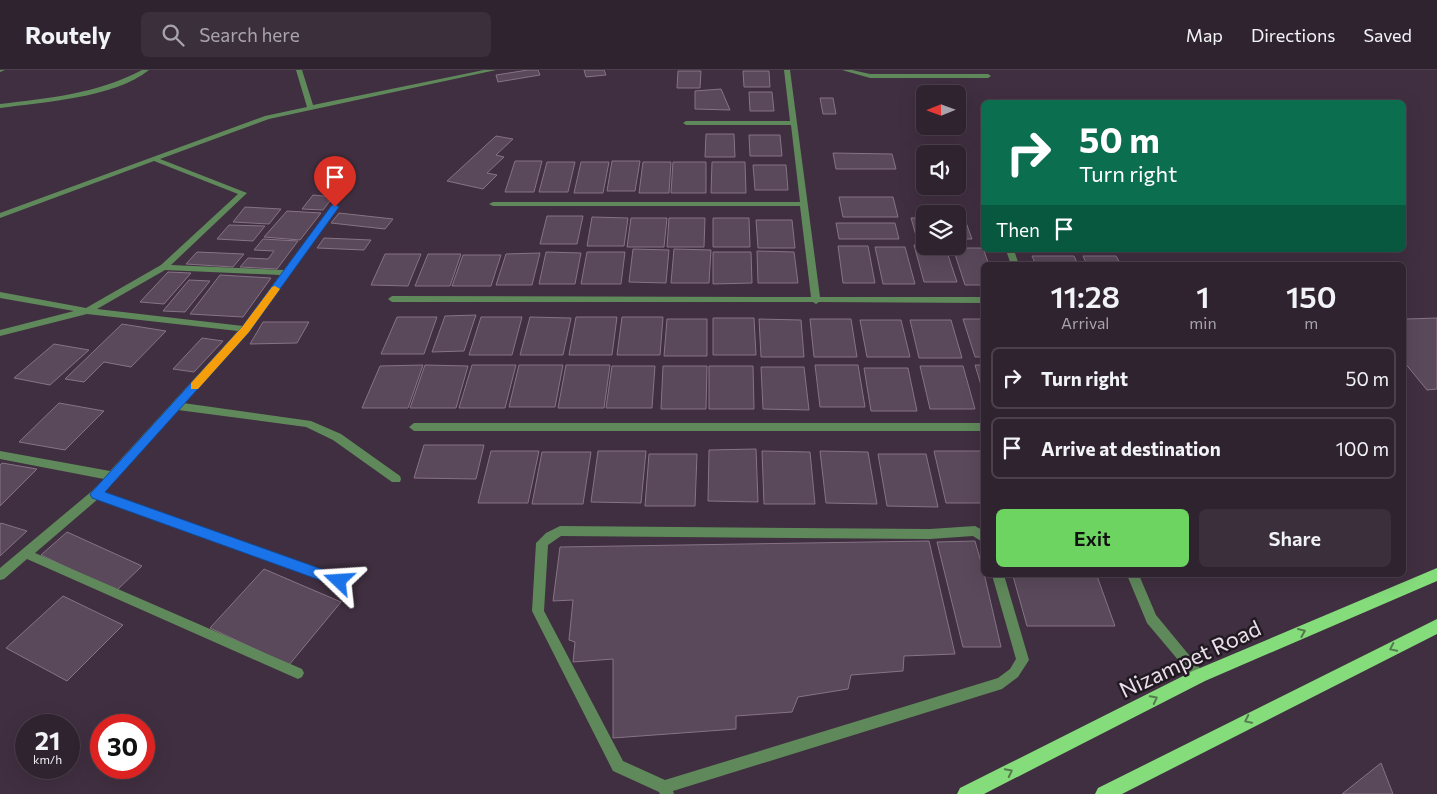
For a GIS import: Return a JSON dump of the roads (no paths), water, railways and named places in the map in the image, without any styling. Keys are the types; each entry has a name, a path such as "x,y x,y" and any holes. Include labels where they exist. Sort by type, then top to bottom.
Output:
{"main road":[{"name":"Nizampet Road","path":"966,794 1199,676 1437,574"},
{"path":"1104,794 1437,626"}],"street":[{"path":"0,106 65,97 114,87 146,70"},
{"path":"299,70 311,108"},
{"path":"0,216 157,160 267,117 493,70"},
{"path":"787,70 816,301"},
{"path":"845,70 870,76 988,76"},
{"path":"686,123 794,123"},
{"path":"0,333 87,311 164,267 243,193 157,160"},
{"path":"493,204 804,204"},
{"path":"0,575 96,494 245,330 335,207"},
{"path":"164,267 286,273"},
{"path":"0,295 87,311 245,330"},
{"path":"392,299 981,300"},
{"path":"176,406 307,424 337,437 396,480"},
{"path":"414,427 981,427"},
{"path":"0,455 112,476"},
{"path":"96,494 339,581"},
{"path":"981,536 975,531 920,534 560,531 542,543 538,611 618,766 666,791 1002,683 1014,673 1023,660 999,577"},
{"path":"26,554 298,674"},
{"path":"1134,577 1151,618 1199,676"}]}
